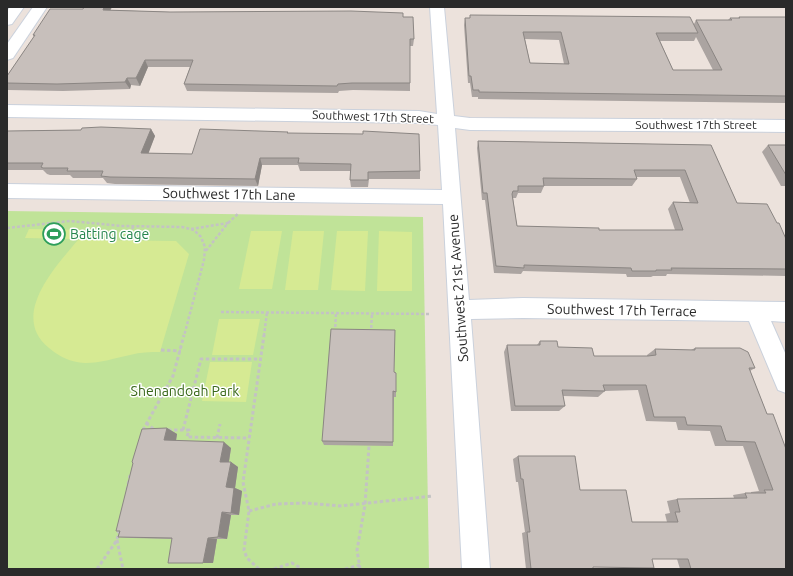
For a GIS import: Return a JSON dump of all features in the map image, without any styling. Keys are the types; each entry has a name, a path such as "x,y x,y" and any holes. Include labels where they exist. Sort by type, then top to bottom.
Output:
{"main road":[{"path":"7,21 17,7"},
{"path":"7,55 40,7"}],"street":[{"name":"Southwest 21st Avenue","path":"436,7 452,197 476,569"},
{"name":"Southwest 17th Street","path":"7,111 419,117 470,124 786,126"},
{"name":"Southwest 17th Lane","path":"7,191 452,197"},
{"name":"Southwest 17th Terrace","path":"459,310 523,308 786,312"},
{"path":"756,311 786,382"}],"path":[{"path":"205,252 224,230 228,223 239,214"},
{"path":"7,228 63,221 133,227 191,229 228,223"},
{"path":"128,238 133,227"},
{"path":"141,436 146,423 173,376 204,260 205,252 200,237 191,229"},
{"path":"221,312 428,314"},
{"path":"259,569 247,558 244,550 249,512 243,482 259,359 267,312"},
{"path":"335,337 336,313"},
{"path":"370,337 372,313"},
{"path":"161,350 180,351"},
{"path":"184,430 201,360 259,359"},
{"path":"146,423 155,430 189,430 188,437 248,438"},
{"path":"217,438 220,424"},
{"path":"345,569 360,567 357,550 365,504 369,446"},
{"path":"126,491 132,470"},
{"path":"249,512 276,504 305,503 340,506 432,496"},
{"path":"97,569 117,540 120,526"},
{"path":"117,540 123,569"},
{"path":"274,569 284,564 292,563 302,569"}],"green space":[{"name":"Shenandoah Park","path":"7,211 423,217 429,569 7,569"},
{"name":"Batting cage","path":"29,229 83,230 79,239 25,238"},
{"path":"251,231 282,231 272,289 239,289"},
{"path":"293,231 324,231 318,290 285,290"},
{"path":"337,231 368,231 365,291 331,290"},
{"path":"379,231 412,232 412,291 377,291"},
{"path":"78,240 176,241 189,254 160,352 138,353 108,360 85,363 70,360 57,354 49,348 38,335 34,321 35,307 40,292 59,263"},
{"path":"219,319 260,319 253,355 212,355"},
{"path":"210,362 252,362 246,402 202,401"}],"building":[{"path":"84,7 104,7 103,10 170,12 351,11 403,13 403,17 413,17 414,39 410,39 410,83 352,83 338,84 337,86 184,84 193,60 145,60 136,78 127,78 125,82 57,84 7,83 7,76 35,35 33,35 50,9 83,9"},
{"path":"470,15 690,17 698,33 656,33 673,70 722,70 696,20 732,20 730,18 740,18 739,17 786,17 786,96 479,92 479,90 473,90 471,76 469,76 465,18 470,18","holes":["523,32 561,32 569,64 530,63"]},
{"path":"101,127 151,129 141,153 192,154 200,129 288,132 287,133 363,134 363,131 419,134 420,171 368,172 368,180 350,180 351,164 298,163 299,158 260,158 255,179 110,177 101,176 103,171 67,171 68,168 43,168 41,167 43,163 7,163 7,131 81,130 82,128"},
{"path":"478,141 711,145 737,203 767,204 777,223 779,223 786,239 786,269 671,268 672,270 632,271 631,268 524,265 524,268 496,266 487,193 483,193","holes":["634,170 685,170 698,203 673,202 683,230 599,230 599,228 517,226 512,194 513,191 518,191 518,186 544,186 543,178 637,179"]},
{"path":"768,145 786,145 786,175"},
{"path":"331,329 395,330 394,372 396,373 396,392 393,391 393,442 322,441"},
{"path":"540,341 557,341 558,347 592,348 594,356 648,356 656,355 655,349 695,350 695,348 740,348 748,352 755,368 749,368 767,414 773,414 786,449 786,569 691,569 688,559 652,559 654,568 593,567 593,569 531,569 527,532 530,532 523,479 521,479 518,456 575,456 580,490 626,490 632,522 678,522 675,512 680,512 677,499 747,498 745,493 766,493 764,490 773,490 755,442 726,441 721,426 687,425 685,417 654,417 646,385 603,385 605,391 562,390 565,406 515,406 507,345 540,345"},
{"path":"167,428 164,440 224,442 220,462 231,462 226,487 234,488 231,513 222,512 218,537 208,538 203,563 168,563 172,538 118,537 120,531 116,531 133,463 132,462 142,429"}],"place":[{"name":"Batting cage","path":"54,234"}]}
